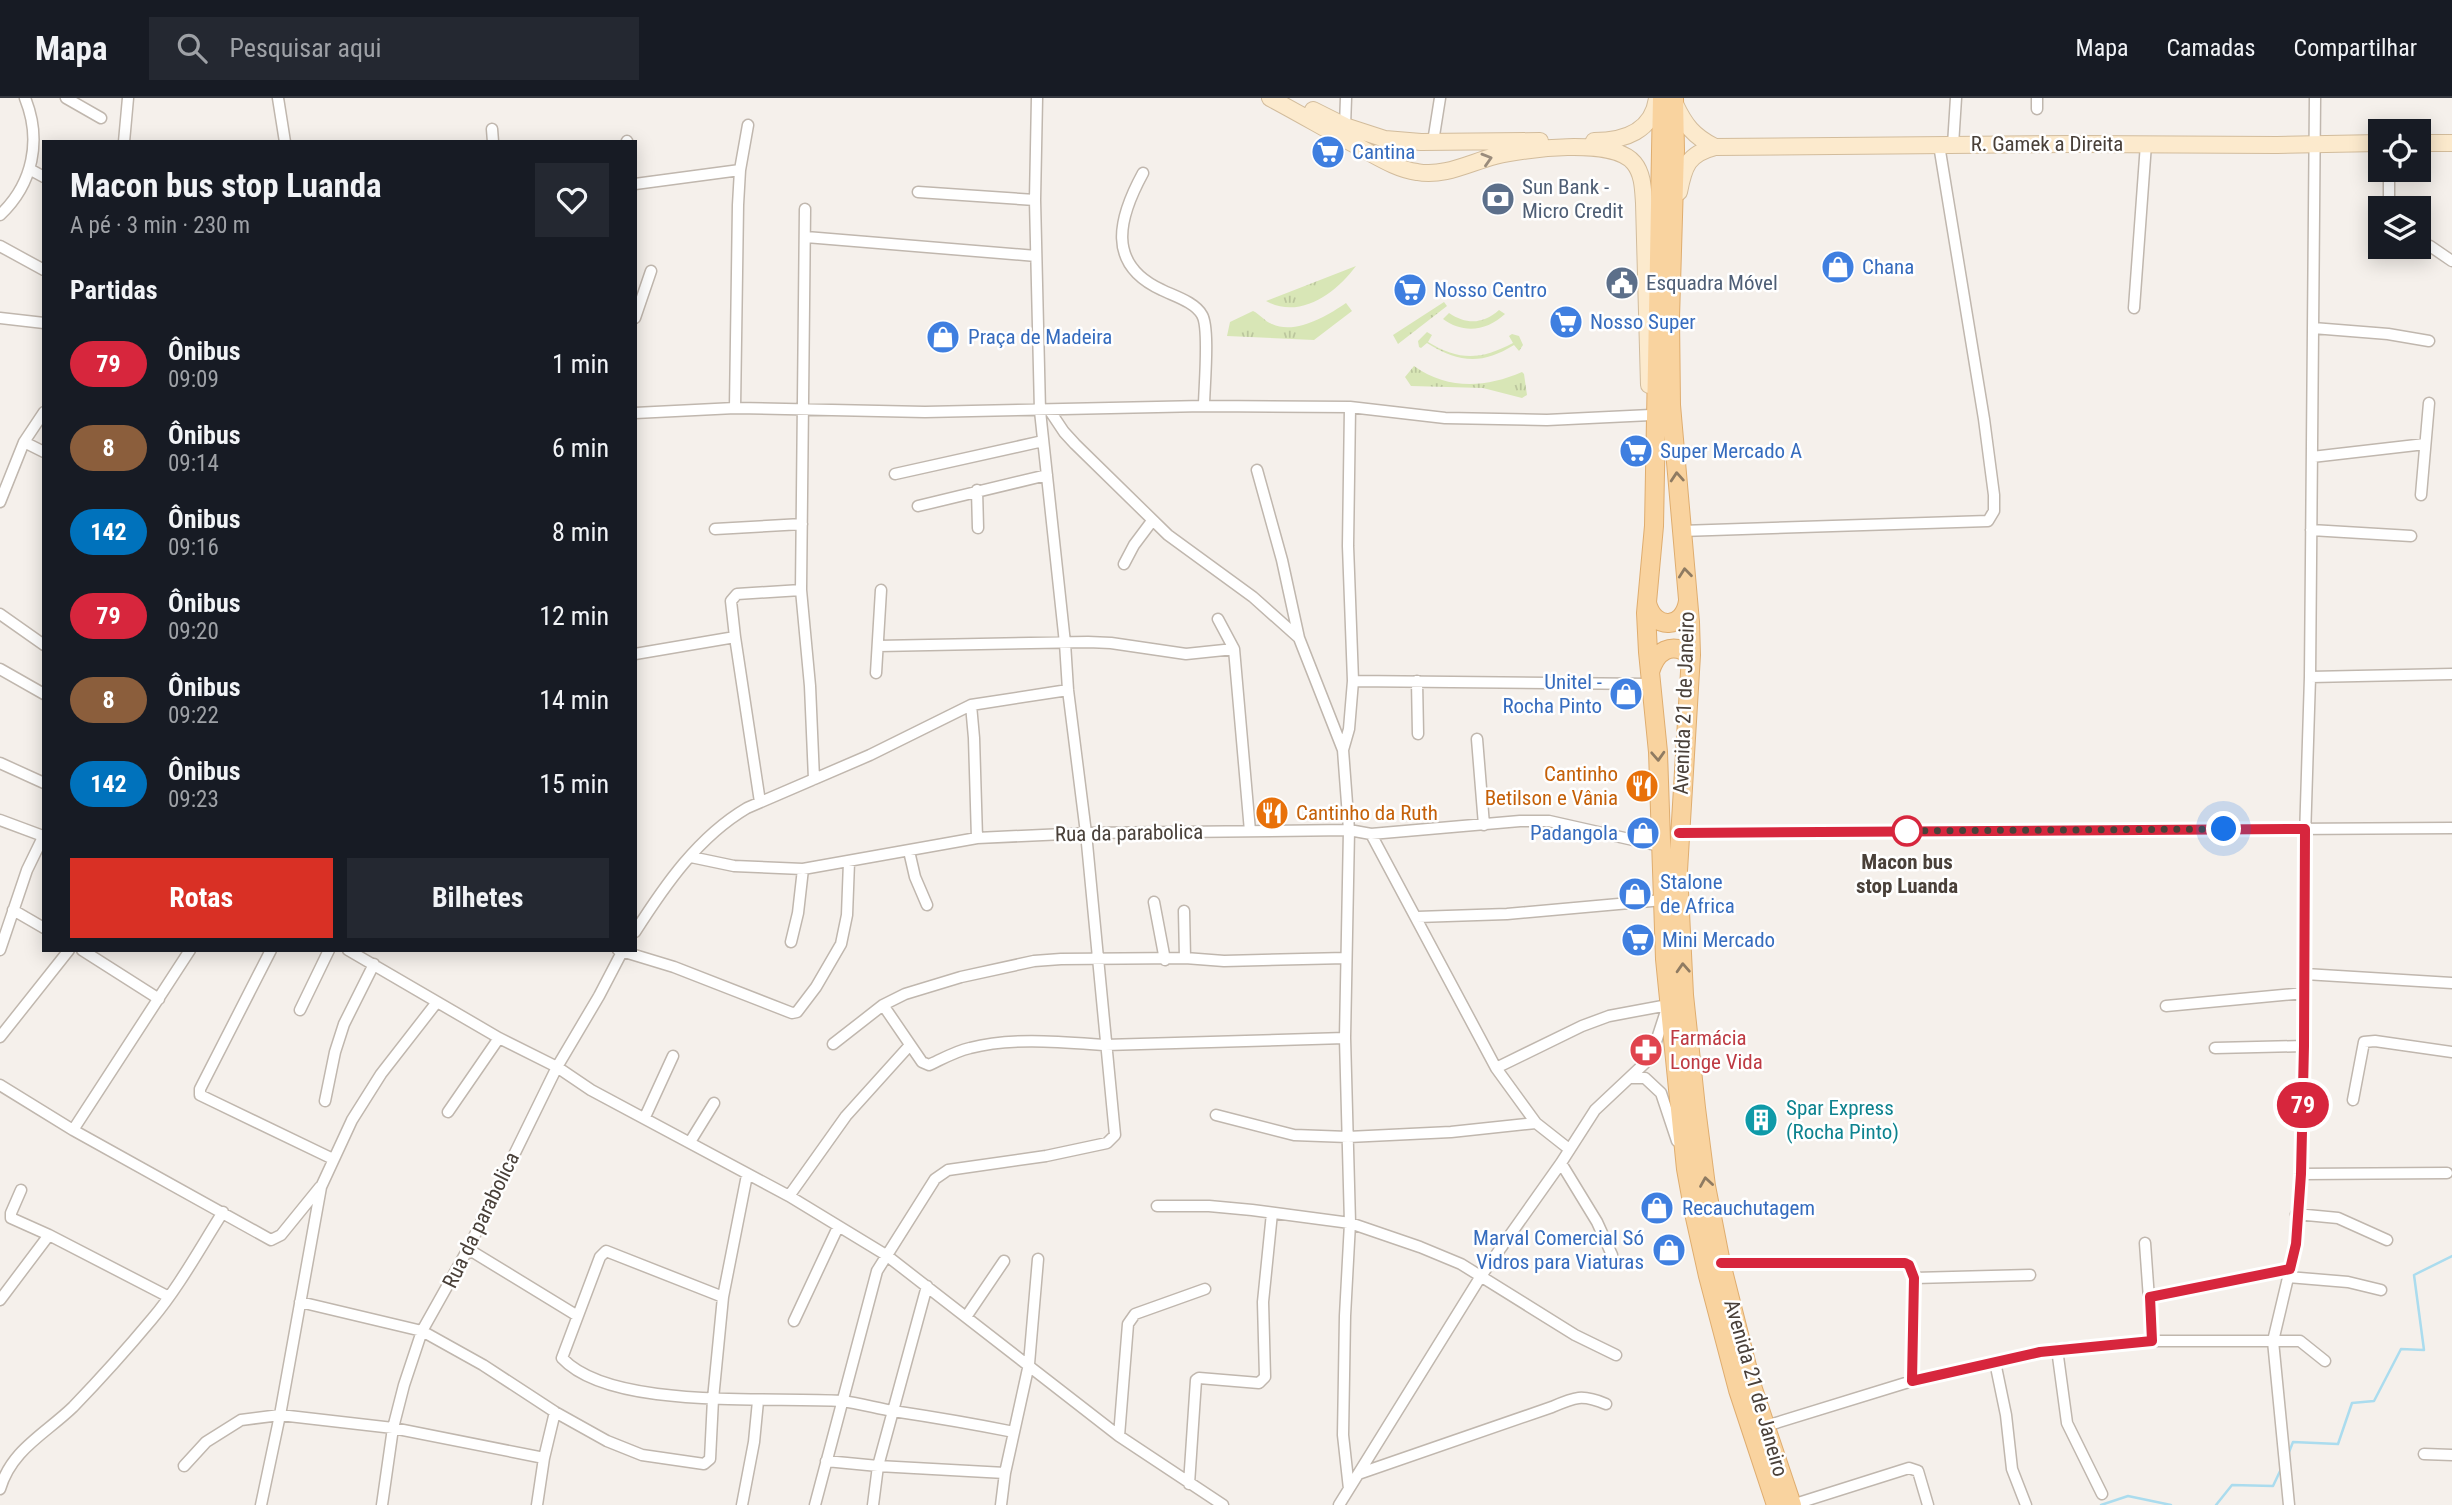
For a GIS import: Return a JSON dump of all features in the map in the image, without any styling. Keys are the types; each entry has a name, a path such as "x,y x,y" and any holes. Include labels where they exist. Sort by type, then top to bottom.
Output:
{"main road":[{"path":"1270,98 1378,158 1420,173 1441,173 1493,157 1526,151 1604,148 1632,160 1642,180 1644,203 1651,415 1656,457"},
{"path":"1290,98 1345,126 1385,139 1427,142 1603,141 1635,133 1666,99 1694,135 1715,146"},
{"name":"Avenida 21 de Janeiro","path":"1666,99 1675,150 1671,236 1671,405 1691,655 1679,833 1679,907 1685,1004 1706,1186 1721,1263 1752,1386 1792,1505"},
{"name":"Avenida 21 de Janeiro","path":"1666,99 1654,527 1647,603 1650,678 1658,752 1668,1005 1686,1169 1708,1276 1726,1349 1776,1505"},
{"path":"1420,173 1430,169 1435,158 1427,142"},
{"name":"R. Gamek a Direita","path":"1715,146 2368,143"},
{"path":"2431,143 2452,143"},
{"path":"1671,236 1682,178 1688,162 1704,150 1715,146"},
{"path":"1647,603 1656,620 1668,623 1675,622 1685,614 1688,601"},
{"path":"1650,678 1656,657 1666,649 1679,648 1691,655"}],"street":[{"path":"0,215 13,202 31,170 34,131 31,111 25,98"},
{"path":"66,98 101,118"},
{"path":"124,140 128,98"},
{"path":"278,98 285,140"},
{"path":"815,1505 877,1271 934,1180 948,1170 1046,1156 1112,1141 1115,1135 1086,832 1068,690 1066,643 1043,441 1045,411 1035,200 1037,98"},
{"path":"1345,126 1346,98"},
{"path":"1427,142 1440,98"},
{"path":"1681,531 1988,521 1994,511 1994,495 1946,145 1956,98"},
{"path":"2288,1505 2273,1342 2296,1244 2296,1214 2301,1174 2305,829 2310,677 2315,98"},
{"path":"735,408 740,170 748,125"},
{"path":"492,129 493,140"},
{"path":"2134,308 2146,144"},
{"path":"31,170 42,176"},
{"path":"637,184 740,170"},
{"path":"1143,173 1131,194 1121,232 1121,243 1134,269 1148,284 1195,307 1203,316 1203,406"},
{"path":"918,192 1035,200"},
{"path":"805,209 801,590 810,687 814,779"},
{"path":"806,237 1036,256"},
{"path":"0,246 42,269"},
{"path":"2431,247 2452,261"},
{"path":"637,312 652,271"},
{"path":"0,318 42,323"},
{"path":"2313,328 2388,334 2430,341"},
{"path":"2421,495 2429,403"},
{"path":"637,413 735,408 925,412 1203,406 1350,407 1445,418 1547,420 1651,415"},
{"path":"1343,750 1349,729 1353,681 1348,546 1350,407"},
{"path":"1045,411 1152,521 1253,597 1299,638"},
{"path":"0,502 24,442 42,415"},
{"path":"895,474 1043,441"},
{"path":"24,442 42,451"},
{"path":"2312,457 2425,444"},
{"path":"1257,470 1282,560 1299,638 1343,750 1349,830 1345,1038 1350,1223 1343,1435 1349,1489"},
{"path":"918,506 1047,475"},
{"path":"977,490 978,527"},
{"path":"1124,564 1152,521"},
{"path":"715,529 802,524"},
{"path":"2311,530 2412,536"},
{"path":"760,802 731,601 737,594 801,590"},
{"path":"876,673 881,590"},
{"path":"0,614 42,644"},
{"path":"1218,619 1234,649 1250,831"},
{"path":"637,654 735,637"},
{"path":"878,646 1111,643 1186,654 1234,649"},
{"path":"0,669 42,693"},
{"path":"2310,677 2452,674"},
{"path":"1353,681 1650,678"},
{"path":"1417,681 1418,734"},
{"path":"637,929 669,879 730,818 760,802 870,755 971,705 1068,690"},
{"path":"971,705 977,838"},
{"path":"1478,739 1484,825"},
{"path":"0,763 42,782"},
{"path":"0,820 42,835"},
{"name":"Rua da parabolica","path":"691,857 734,866 803,869 977,838 1086,832 1349,830 1371,834 1549,821 1660,846"},
{"path":"1679,833 2452,828"},
{"path":"1371,834 1496,1068 1536,1123 1569,1149"},
{"path":"0,950 27,870 42,840"},
{"path":"909,852 915,877 927,905"},
{"path":"624,952 674,967 792,1013 797,1012 816,987 841,944 847,915 849,862"},
{"path":"791,942 798,913 803,869"},
{"path":"1417,917 1507,914 1663,900"},
{"path":"1154,902 1165,960"},
{"path":"13,910 42,927"},
{"path":"1184,911 1185,958"},
{"path":"0,1037 67,952"},
{"path":"85,952 159,999"},
{"path":"73,1130 189,952"},
{"path":"270,952 200,1089 200,1095 333,1159"},
{"path":"300,1010 328,952"},
{"path":"353,952 499,1038 557,1067 591,1090 789,1196 886,1255 1119,1436 1223,1505"},
{"name":"Rua da parabolica","path":"382,1505 393,1428 422,1331 446,1292 557,1067 599,996 621,952"},
{"path":"833,1044 883,1005 928,985 1009,966 1061,959 1185,958 1224,961 1346,958"},
{"path":"325,1101 344,1024 374,964"},
{"path":"2305,974 2452,983"},
{"path":"2166,1006 2305,993"},
{"path":"261,1505 321,1187 352,1120 381,1074 438,1002"},
{"path":"883,1005 922,1062 929,1065 968,1048 991,1044 1105,1045 1345,1038"},
{"path":"1339,1505 1481,1276 1595,1110 1653,1051 1668,1005 1609,1016 1582,1026 1496,1068"},
{"path":"448,1112 499,1038"},
{"path":"2353,1100 2364,1042 2375,1041 2452,1052"},
{"path":"789,1196 846,1116 910,1045"},
{"path":"2215,1048 2304,1046"},
{"path":"645,1117 673,1056"},
{"path":"1626,1078 1645,1078 1661,1093 1686,1169"},
{"path":"0,1084 73,1130 271,1240 277,1238 321,1187"},
{"path":"690,1142 714,1103"},
{"path":"1216,1115 1294,1135 1348,1138 1451,1132 1536,1123"},
{"path":"1561,1163 1597,1222 1612,1255"},
{"path":"2301,1174 2447,1173"},
{"path":"300,1302 422,1331 483,1364 555,1412 607,1441 642,1455 704,1464 710,1459 723,1297 747,1175"},
{"path":"21,1191 11,1213 13,1221 49,1235 169,1297"},
{"path":"1157,1206 1209,1206 1350,1223 1461,1264 1575,1335 1616,1356"},
{"path":"0,1489 11,1465 22,1450 86,1393 153,1318 223,1212"},
{"path":"1189,1484 1196,1380 1234,1379 1259,1383 1265,1377 1263,1302 1272,1213"},
{"path":"2296,1214 2338,1218 2387,1240"},
{"path":"794,1321 838,1227"},
{"path":"0,1300 49,1235"},
{"path":"2145,1243 2152,1341"},
{"path":"468,1249 576,1315"},
{"path":"723,1297 607,1251 600,1257 562,1358 589,1377 638,1390 713,1399 842,1401 1014,1432"},
{"path":"1001,1505 1028,1364 1038,1259"},
{"path":"966,1317 1004,1261"},
{"path":"1721,1263 1905,1263 1912,1268 1914,1278 1912,1381"},
{"path":"2150,1297 2289,1273 2381,1290"},
{"path":"1914,1278 2030,1275"},
{"path":"873,1505 878,1466 927,1286"},
{"path":"1119,1436 1130,1318 1205,1289"},
{"path":"1766,1426 1912,1381 2057,1349 2152,1341 2304,1343 2325,1361"},
{"path":"2057,1349 2067,1423 2102,1494"},
{"path":"1995,1362 2006,1416 2012,1469 2026,1505"},
{"path":"1361,1473 1569,1399 1583,1396 1606,1404"},
{"path":"742,1505 754,1442 758,1401"},
{"path":"537,1505 555,1412"},
{"path":"184,1466 206,1442 242,1420 280,1415 393,1428 544,1458"},
{"path":"2424,1454 2452,1455"},
{"path":"826,1461 1006,1473"},
{"path":"1792,1505 1909,1468 1918,1471 1928,1505"}],"green space":[{"path":"1356,266 1338,286 1316,301 1292,307 1266,301"},
{"path":"1444,302 1447,306 1398,344 1393,335"},
{"path":"1346,303 1352,311 1314,340 1227,336 1230,322 1253,311 1272,324 1291,327 1320,318"},
{"path":"1499,310 1505,314 1483,327 1459,327 1443,319 1449,313 1462,320 1475,321 1487,318"},
{"path":"1427,332 1432,335 1428,342 1460,355 1480,355 1501,349 1513,343 1509,336 1512,334 1519,336 1523,345 1519,351 1514,345 1491,356 1460,358 1427,343 1419,347 1418,341"},
{"path":"1414,366 1440,379 1467,384 1494,381 1522,372 1527,395 1522,398 1483,388 1411,386 1405,377"}],"waterway":[{"path":"2289,1452 2293,1442 2338,1444 2352,1403 2374,1401 2401,1349 2424,1350 2414,1275 2452,1256"},
{"path":"2216,1505 2232,1485 2273,1486 2282,1467"},
{"path":"2101,1505 2128,1496 2171,1505"}],"bus line":[{"name":"79","path":"1679,833 2305,829 2301,1174 2296,1214 2296,1244 2290,1269 2150,1297 2152,1341 2024,1354 1912,1381 1914,1278 1909,1265 1721,1263"}],"place":[{"name":"Cantina","path":"1328,152"},
{"name":"Sun Bank - Micro Credit","path":"1498,199"},
{"name":"Chana","path":"1838,267"},
{"name":"Esquadra Móvel","path":"1622,283"},
{"name":"Nosso Centro","path":"1410,290"},
{"name":"Nosso Super","path":"1566,322"},
{"name":"Praça de Madeira","path":"943,337"},
{"name":"Super Mercado A","path":"1636,451"},
{"name":"Unitel - Rocha Pinto","path":"1626,694"},
{"name":"Cantinho Betilson e Vânia","path":"1642,786"},
{"name":"Cantinho da Ruth","path":"1272,813"},
{"name":"Macon bus stop Luanda","path":"1907,831"},
{"name":"Padangola","path":"1643,833"},
{"name":"Stalone de Africa","path":"1635,894"},
{"name":"Mini Mercado","path":"1638,940"},
{"name":"Farmácia Longe Vida","path":"1646,1050"},
{"name":"Spar Express (Rocha Pinto)","path":"1761,1120"},
{"name":"Recauchutagem","path":"1657,1208"},
{"name":"Marval Comercial Só Vidros para Viaturas","path":"1669,1250"}],"route":[{"path":"1907,831 1897,831 2224,829"}]}
